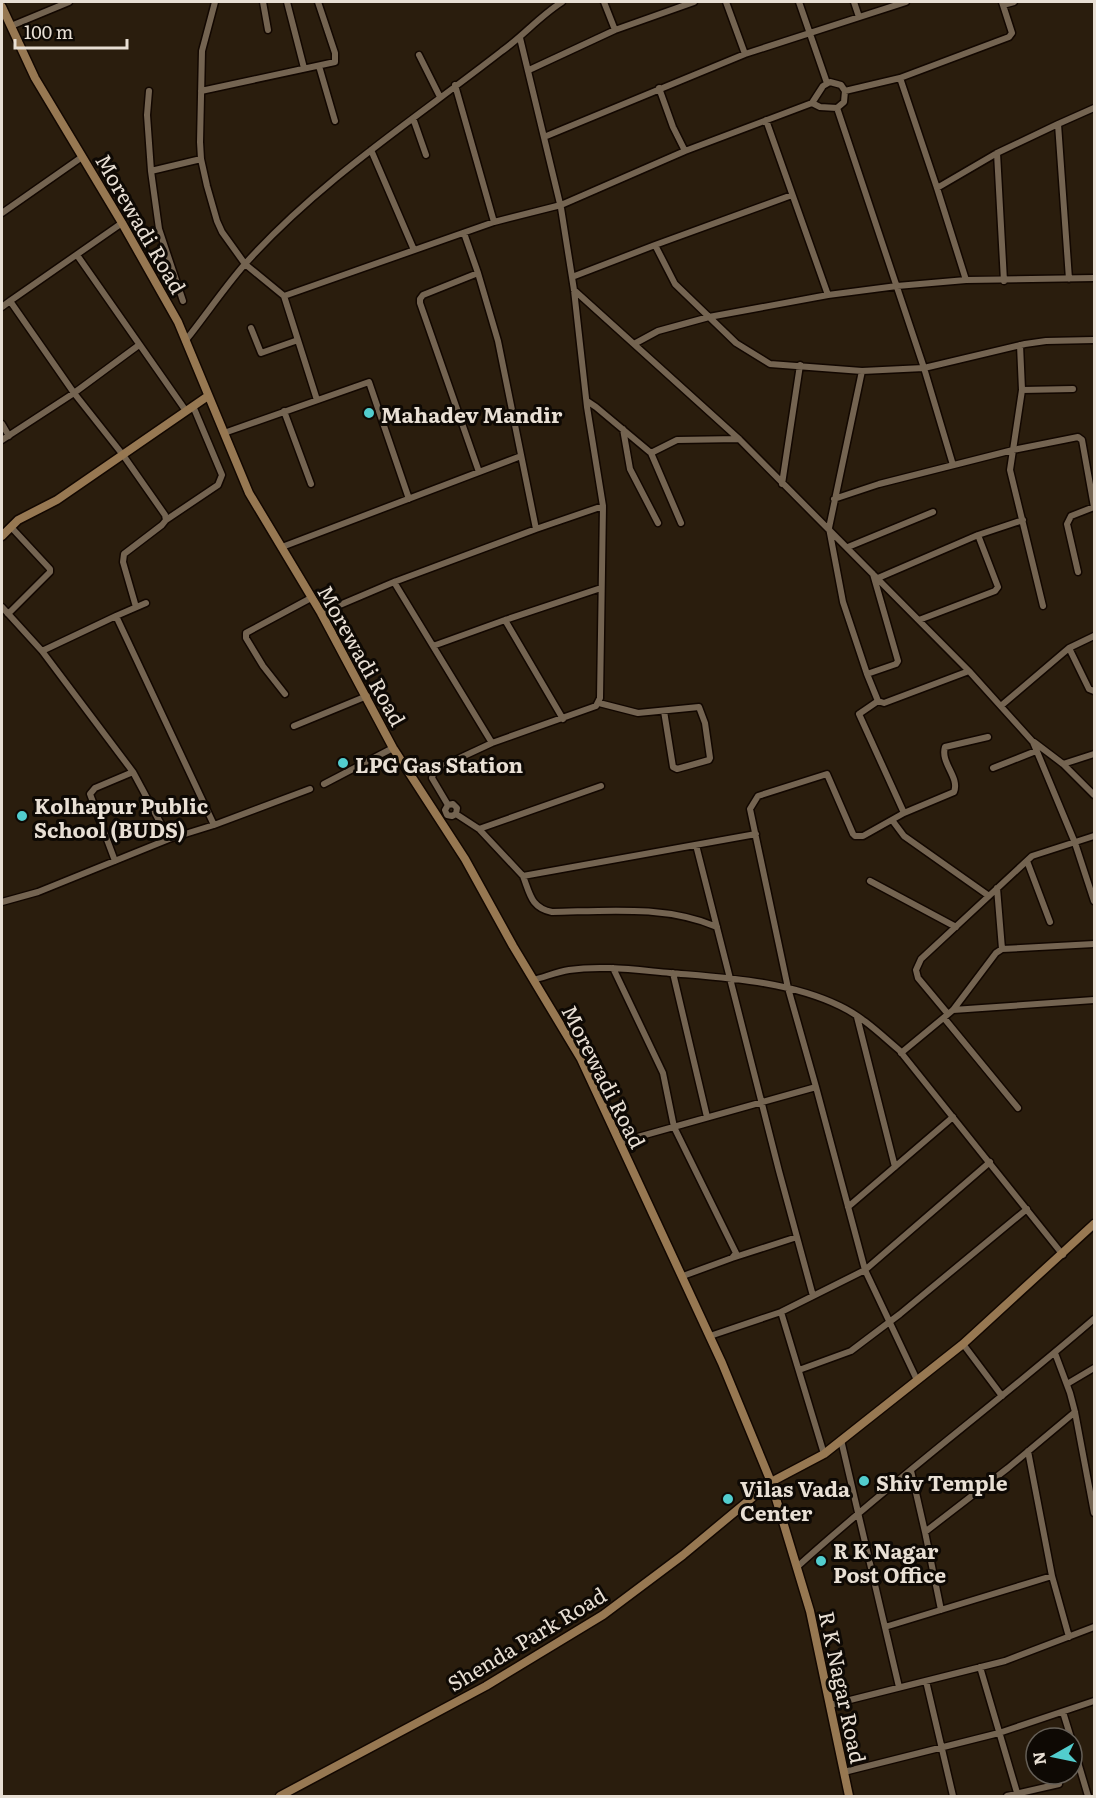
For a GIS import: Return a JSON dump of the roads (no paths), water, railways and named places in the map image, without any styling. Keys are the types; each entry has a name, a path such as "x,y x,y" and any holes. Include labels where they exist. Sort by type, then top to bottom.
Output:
{"main road":[{"name":"Morewadi Road","path":"2,7 35,78 122,223 186,340 249,493 321,613 393,748 444,818 485,897 581,1059 710,1336 771,1482"},
{"path":"2,536 18,520 57,500 208,396"},
{"name":"Shenda Park Road","path":"280,1797 486,1686 603,1615 683,1555 771,1482 824,1454 963,1344 1095,1224"},
{"name":"R K Nagar Road","path":"771,1482 810,1611 849,1797"}],"street":[{"path":"11,26 69,2"},
{"path":"215,2 202,51 201,159 222,232 245,264 284,296 317,400"},
{"path":"263,2 268,30"},
{"path":"287,2 304,68"},
{"path":"201,91 331,64 336,60 318,2"},
{"path":"186,340 245,264 301,208 371,150 519,38 547,12 562,2"},
{"path":"604,2 615,30"},
{"path":"529,70 615,30 694,2"},
{"path":"726,2 745,54"},
{"path":"799,2 827,83"},
{"path":"855,2 859,17"},
{"path":"544,137 745,54 906,2"},
{"path":"845,91 900,78 1009,37 1012,27 1002,3 1014,2"},
{"path":"519,38 529,70 561,205 603,506 599,703"},
{"path":"418,55 440,97"},
{"path":"319,66 335,121"},
{"path":"900,78 966,280"},
{"path":"827,83 837,83 845,91"},
{"path":"284,296 494,222 561,205 685,151 812,103 827,83"},
{"path":"455,86 494,222"},
{"path":"659,88 673,127 685,151"},
{"path":"149,91 147,115 151,171 159,229 183,301"},
{"path":"812,103 820,107 837,108 844,102 845,91"},
{"path":"837,108 924,368 953,465"},
{"path":"937,188 997,153 1095,108"},
{"path":"413,118 426,155"},
{"path":"766,120 828,295"},
{"path":"1058,124 1069,279"},
{"path":"371,150 414,250"},
{"path":"997,153 1004,281"},
{"path":"2,213 82,157"},
{"path":"151,171 201,159"},
{"path":"572,277 792,195"},
{"path":"2,307 122,223"},
{"path":"464,233 498,341 536,529"},
{"path":"655,245 675,284 736,343 770,364 862,371 924,368 1020,345 1046,341 1095,340"},
{"path":"76,255 138,345 189,409 211,446 222,475 222,480 218,485 166,520 122,557 136,607"},
{"path":"478,273 423,295 420,303 479,472"},
{"path":"634,344 658,331 709,317 828,295 966,280 1095,278"},
{"path":"574,290 739,439 1002,705 1033,742 1063,764 1095,795"},
{"path":"10,301 74,393 123,455 165,515 166,520"},
{"path":"251,327 261,353 298,340"},
{"path":"2,440 74,393 138,345"},
{"path":"1020,345 1022,390 1010,470 1043,606"},
{"path":"782,484 800,365"},
{"path":"862,371 829,528 843,602 878,701"},
{"path":"224,433 369,382 409,499"},
{"path":"1022,390 1073,389"},
{"path":"587,401 651,453 681,523"},
{"path":"284,411 311,484"},
{"path":"2,424 9,436"},
{"path":"623,429 630,469 657,523"},
{"path":"834,499 879,484 1012,450 1078,437 1082,440 1092,470 1094,508 1071,516 1067,524 1078,572"},
{"path":"651,453 676,440 739,439"},
{"path":"282,547 521,456"},
{"path":"321,613 394,582 603,506"},
{"path":"848,547 933,512"},
{"path":"875,575 1023,520"},
{"path":"8,614 50,572 50,569 11,527"},
{"path":"919,620 998,588 978,535"},
{"path":"867,674 896,664 898,661 875,575"},
{"path":"394,582 492,742"},
{"path":"433,646 601,588"},
{"path":"285,694 263,666 246,638 246,633 311,598"},
{"path":"42,651 146,603"},
{"path":"2,608 42,651 133,772 169,839"},
{"path":"117,616 214,825"},
{"path":"506,620 563,719"},
{"path":"1002,705 1069,648 1095,636"},
{"path":"1069,648 1089,689 1095,691"},
{"path":"878,701 885,703 969,671"},
{"path":"294,726 367,696"},
{"path":"878,701 859,714 904,813"},
{"path":"456,814 444,818 447,805 432,778 434,770 492,742 563,719 599,703 638,713 699,707 705,723 709,760 677,769 673,767 664,711"},
{"path":"916,1380 865,1270 788,988 750,809 758,796 824,774 829,777 855,836 863,836 904,813 954,792 956,785 944,758 945,747 988,736"},
{"path":"1033,742 1075,843 1095,901"},
{"path":"324,784 393,748"},
{"path":"993,768 1036,751"},
{"path":"1063,764 1095,754"},
{"path":"115,861 90,794 95,788 133,772"},
{"path":"479,829 601,786"},
{"path":"2,902 38,892 169,839 214,825 310,789"},
{"path":"447,805 455,806 456,814 479,829 515,867 523,876 534,904 542,910 552,912 641,910 693,917 717,927"},
{"path":"892,820 904,836 989,897"},
{"path":"523,876 756,834"},
{"path":"1017,1108 948,1014 918,978 916,970 921,959 1027,861 1039,853 1095,836"},
{"path":"696,845 813,1296"},
{"path":"1027,861 1050,921"},
{"path":"870,881 956,927"},
{"path":"997,888 1002,949"},
{"path":"901,1053 948,1014 996,953 1002,949 1095,944"},
{"path":"533,980 568,970 613,968 731,978 788,988 842,1007 867,1023 901,1053 1063,1255"},
{"path":"613,968 663,1073 674,1127 734,1245 736,1253 732,1258"},
{"path":"673,973 707,1118"},
{"path":"948,1014 1095,1000"},
{"path":"857,1017 896,1167"},
{"path":"620,1142 816,1087"},
{"path":"848,1207 953,1117"},
{"path":"710,1336 781,1312 865,1270 990,1162"},
{"path":"799,1370 851,1351 889,1323 1027,1209"},
{"path":"682,1276 797,1237"},
{"path":"781,1312 824,1454"},
{"path":"797,1567 858,1512 911,1471 1095,1318"},
{"path":"963,1344 1002,1396"},
{"path":"1055,1353 1075,1412 1095,1513"},
{"path":"1067,1384 1095,1368"},
{"path":"925,1532 1075,1412"},
{"path":"841,1440 899,1687"},
{"path":"1028,1451 1052,1576 1069,1637"},
{"path":"911,1471 941,1610"},
{"path":"885,1627 1052,1576"},
{"path":"830,1705 1005,1661 1095,1627"},
{"path":"980,1667 1017,1795"},
{"path":"926,1681 953,1797"},
{"path":"844,1772 999,1733 1095,1701"},
{"path":"1063,1712 1068,1726"},
{"path":"1007,1797 1051,1786"}],"place":[{"name":"Mahadev Mandir","path":"369,413"},
{"name":"LPG Gas Station","path":"343,763"},
{"name":"Kolhapur Public School (BUDS)","path":"22,816"},
{"name":"Shiv Temple","path":"864,1481"},
{"name":"Vilas Vada Center","path":"728,1499"},
{"name":"R K Nagar Post Office","path":"821,1561"}]}
